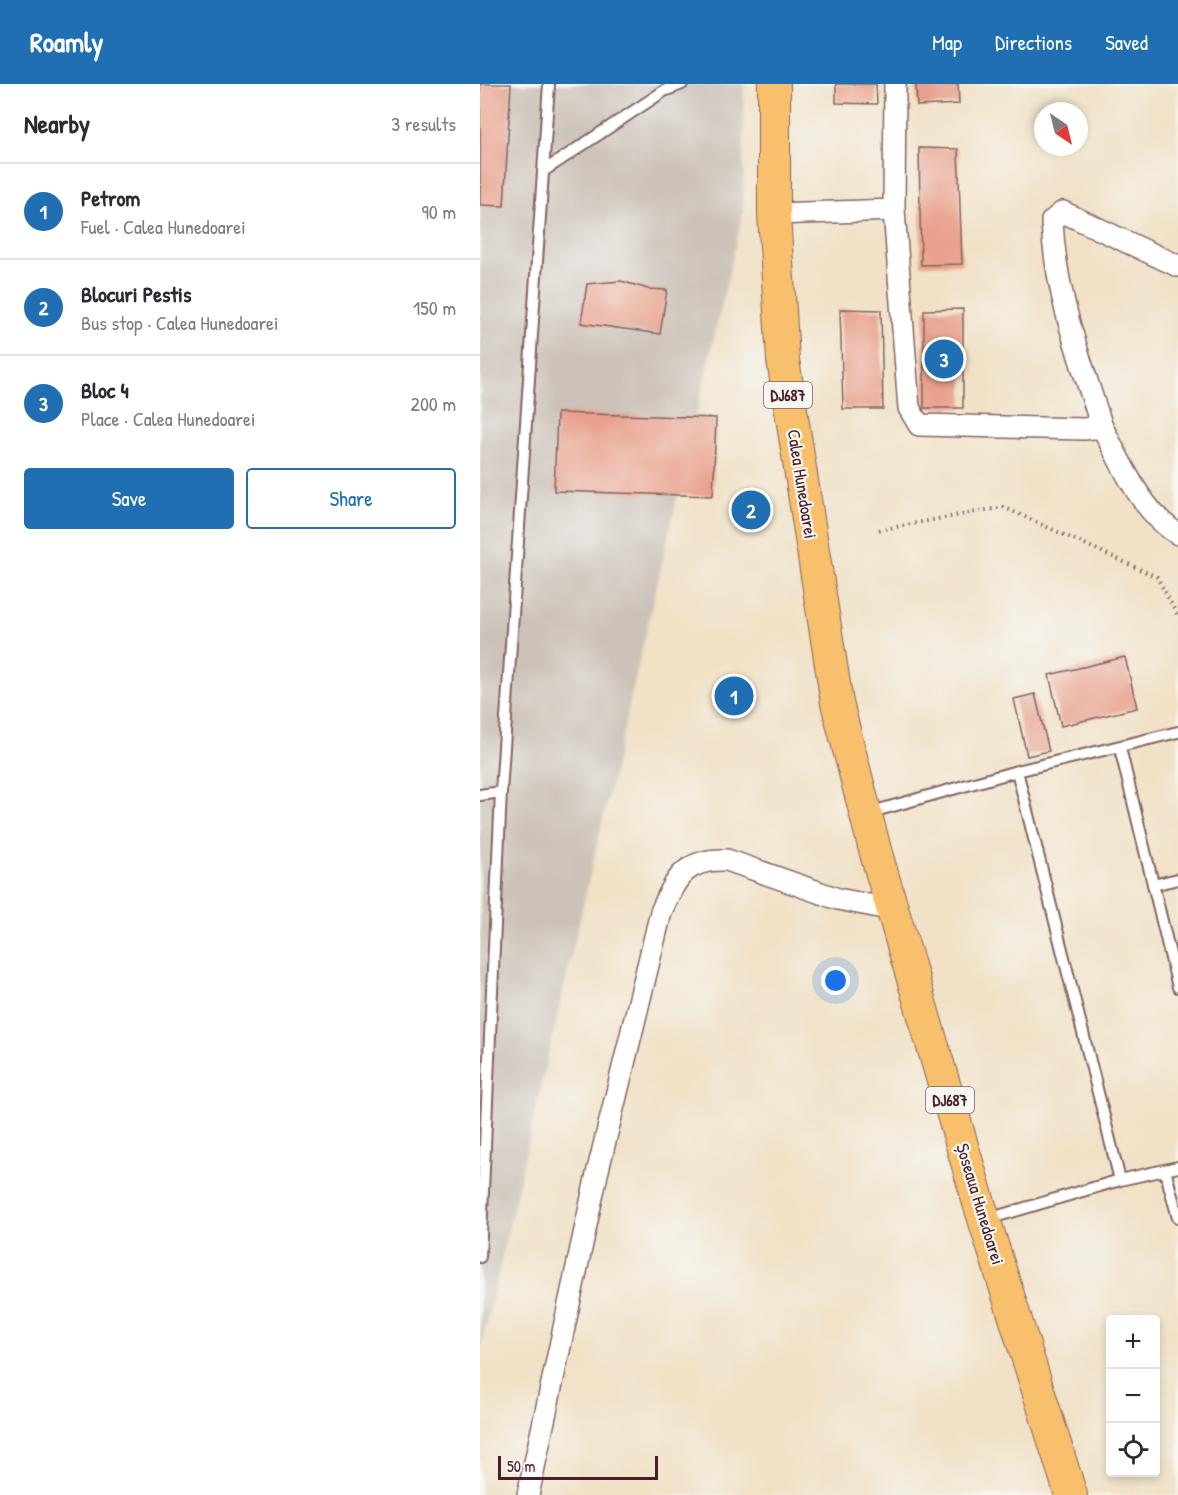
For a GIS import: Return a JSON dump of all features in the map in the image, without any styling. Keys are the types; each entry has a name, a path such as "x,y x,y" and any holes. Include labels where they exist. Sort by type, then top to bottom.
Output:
{"main road":[{"name":"Calea Hunedoarei","path":"774,84 774,214 783,360 837,703"},
{"name":"Șoseaua Hunedoarei","path":"837,703 865,814 984,1220 1071,1495"}],"street":[{"path":"896,84 894,210 909,408 920,425 1084,429 1102,427"},
{"path":"774,214 894,210"},
{"path":"1178,266 1063,212 1052,221 1053,255 1068,321 1102,427 1129,476 1160,523 1178,534"},
{"path":"528,1495 597,1174 661,912 678,878 696,863 711,859 727,860 838,899 894,910"}],"lane":[{"path":"480,1257 501,792 545,170 549,84"},
{"path":"545,170 664,91 682,84"},
{"path":"865,814 1017,771 1120,748 1178,732"},
{"path":"1120,748 1178,987"},
{"path":"1017,771 1120,1180"},
{"path":"480,795 501,792"},
{"path":"1153,885 1178,879"},
{"path":"984,1220 1120,1180 1178,1167"},
{"path":"1165,1170 1178,1218"}],"path":[{"path":"879,530 1003,507 1157,577 1178,616"}],"shaded area":[{"path":"480,84 744,84 743,212 480,1351"}],"building":[{"path":"480,84 511,84 504,206 480,205"},
{"path":"836,84 876,84 877,104 836,103"},
{"path":"916,84 958,84 959,104 917,106"},
{"path":"919,148 958,149 962,264 921,265"},
{"path":"621,281 648,289 667,290 660,334 581,323 587,284"},
{"path":"840,309 881,310 883,409 843,409"},
{"path":"963,309 963,408 924,408 924,310"},
{"path":"557,413 716,418 713,496 554,491"},
{"path":"1125,657 1137,708 1061,726 1049,675"},
{"path":"1035,694 1049,751 1027,756 1014,699"}],"place":[{"name":"Bloc 4","path":"944,359"},
{"name":"Blocuri Pestis","path":"751,510"},
{"name":"Petrom","path":"734,696"}]}
